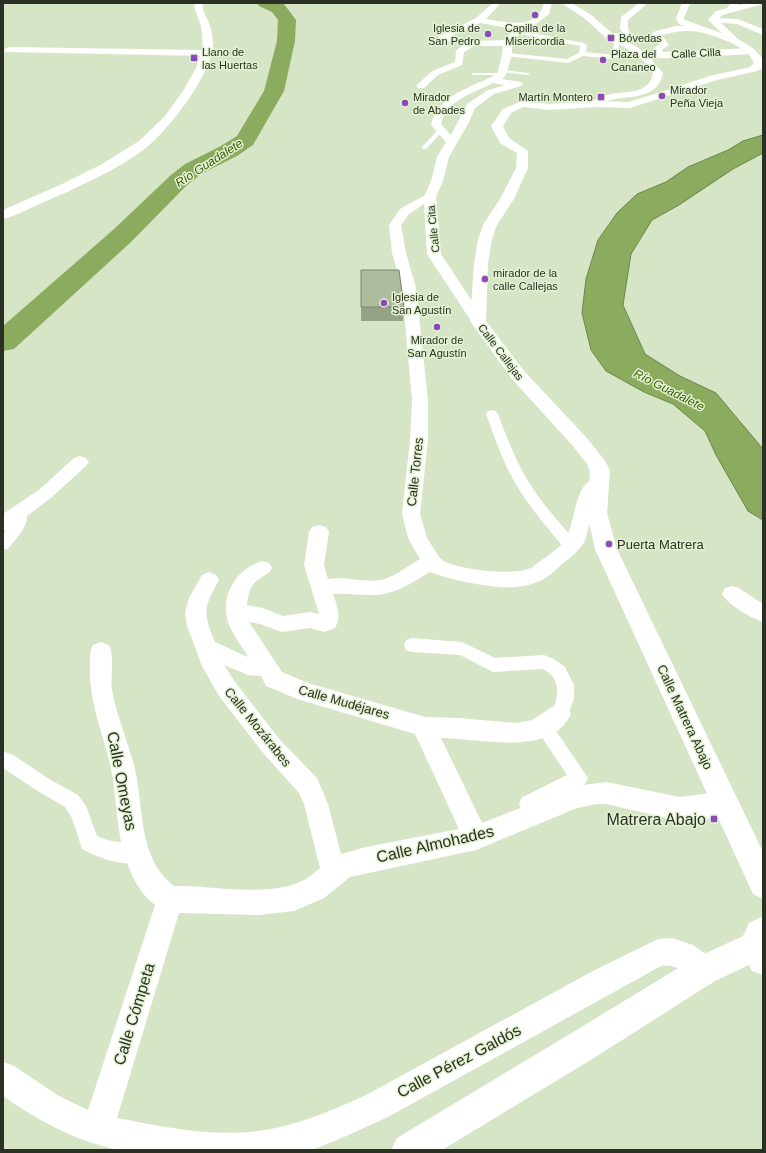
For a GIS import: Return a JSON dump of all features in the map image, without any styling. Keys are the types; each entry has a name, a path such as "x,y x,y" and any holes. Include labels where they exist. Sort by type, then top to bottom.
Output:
{"street":[{"path":"3,215 67,187 106,167 144,144 169,118 188,92 201,68 208,47 206,26 198,7 198,3"},
{"path":"497,3 492,10 480,20 442,37 471,44 508,43"},
{"path":"452,141 440,131 436,125 436,119 443,106 492,80 502,72 503,55 508,43 519,29 547,11 548,3"},
{"path":"565,3 587,16 613,38 633,48 651,63 658,72 655,82 645,90 594,99"},
{"path":"613,38 627,35 624,28 624,19 644,3"},
{"path":"594,99 623,106 714,78 757,67 759,63 756,53 735,41 696,28 680,20 686,3"},
{"path":"729,10 736,3"},
{"path":"713,20 717,14 757,3"},
{"path":"480,20 582,44 584,45 582,54"},
{"path":"713,20 735,41"},
{"path":"713,20 738,22 762,35"},
{"path":"660,55 657,49 665,46 656,34 676,29 696,28"},
{"path":"503,55 569,61 582,54 615,57 617,52 613,38"},
{"path":"421,86 435,73 459,63 461,51 471,44"},
{"path":"8,50 206,53"},
{"path":"461,51 484,53"},
{"name":"Calle Cilla","path":"640,55 756,53"},
{"path":"430,197 437,181 442,157 473,104 491,92 518,84 492,80"},
{"name":"Calle Callejas","path":"594,99 554,106 517,105 505,112 497,126 504,140 522,152 522,168 507,199 490,226 485,239 481,264 478,321 506,360 529,388 588,451 596,462 600,471 599,483"},
{"name":"Calle Cita","path":"430,197 434,254 478,321"},
{"name":"Calle Torres","path":"430,197 408,210 396,222 395,226 399,253 409,288 420,394 420,421 411,514 418,538 432,562"},
{"path":"492,414 520,479 551,523 571,546"},
{"path":"3,524 20,513 80,462"},
{"path":"322,588 336,586 360,588 387,586 397,583 416,570 432,562 438,567 446,570 477,577 490,579 516,579 528,577 538,573 575,541 590,490 599,483"},
{"name":"Calle Matrera Abajo","path":"599,483 597,513 606,549 763,884"},
{"path":"3,545 20,522 20,513"},
{"path":"236,611 263,616 282,624 310,620 324,624 328,622 329,614 314,565 318,532"},
{"name":"Calle Mudéjares","path":"262,568 251,574 242,585 238,594 236,611 239,623 274,679 305,692 408,721 423,728"},
{"name":"Calle Mozárabes","path":"209,580 199,598 196,613 198,626 206,648 227,689 272,747 308,786 316,804 334,872"},
{"path":"732,594 763,614"},
{"path":"412,645 462,649 493,665 544,662 552,664 557,668 566,690 565,704 552,720 520,734 472,729 423,728"},
{"path":"206,648 248,666 266,668"},
{"name":"Calle Omeyas","path":"101,651 101,689 123,771 128,819 138,854 151,884 156,890 170,900"},
{"path":"534,815 528,804 579,778 552,720"},
{"path":"423,728 431,741 476,838"},
{"path":"3,759 16,765 48,788 67,797 73,802 78,810 89,842 101,849 112,852 138,854"},
{"name":"Calle Almohades","path":"170,900 197,899 261,902 283,900 309,892 344,866 366,860 476,838 576,798 597,793 606,793 680,809 726,803"},
{"name":"Calle Cómpeta","path":"98,1129 170,900"},
{"path":"408,1150 582,1046 704,970 743,952 761,947"},
{"name":"Calle Pérez Galdós","path":"3,1077 22,1091 51,1108 98,1129 190,1146 230,1148 265,1146 304,1137 342,1122 418,1084 658,953 669,950 681,954 704,970"}],"lane":[{"path":"473,74 502,72 528,74"},
{"path":"424,148 440,131"}],"water":[{"path":"763,135 763,153 733,169 679,205 652,220 631,254 623,305 645,354 680,376 716,393 763,449 763,520 748,511 716,455 705,431 673,404 644,392 606,371 591,350 582,313 586,279 598,240 617,213 637,194 666,182 688,167 728,150 743,141"}],"building":[{"path":"361,270 399,270 404,307 361,307"}],"waterway":[{"name":"Río Guadalete","path":"3,342 122,236 179,180 193,169 229,151 245,140 274,91 286,41 287,20 278,8 265,3"}],"place":[{"name":"Capilla de la Misericordia","path":"535,15"},
{"name":"Iglesia de San Pedro","path":"488,34"},
{"name":"Bóvedas","path":"611,38"},
{"name":"Llano de las Huertas","path":"194,58"},
{"name":"Plaza del Cananeo","path":"603,60"},
{"name":"Mirador Peña Vieja","path":"662,96"},
{"name":"Martín Montero","path":"601,97"},
{"name":"Mirador de Abades","path":"405,103"},
{"name":"mirador de la calle Callejas","path":"485,279"},
{"name":"Iglesia de San Agustín","path":"384,303"},
{"name":"Mirador de San Agustín","path":"437,327"},
{"name":"Puerta Matrera","path":"609,544"},
{"name":"Matrera Abajo","path":"714,819"}]}
